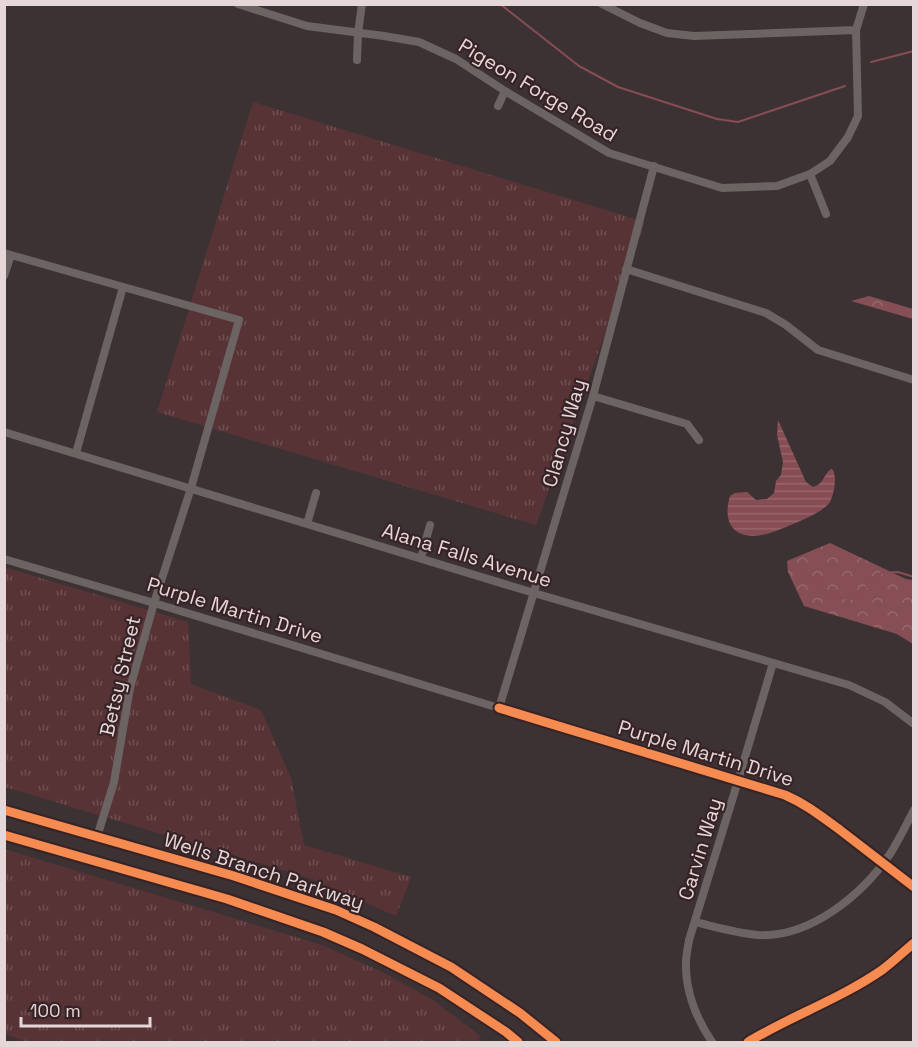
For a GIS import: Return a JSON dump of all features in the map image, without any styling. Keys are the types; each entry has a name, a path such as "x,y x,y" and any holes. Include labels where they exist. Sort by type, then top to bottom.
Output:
{"street":[{"name":"Pigeon Forge Road","path":"238,4 308,26 419,42 456,58 505,91 609,153 722,189 777,186 810,174 830,161 849,137 858,116 856,30 864,4"},
{"path":"357,60 362,4"},
{"path":"602,4 640,23 667,33 694,36 856,30"},
{"path":"498,106 505,91"},
{"name":"Clancy Way","path":"499,708 593,396 654,166"},
{"path":"810,174 826,214"},
{"path":"4,276 8,254 123,286 76,453"},
{"path":"627,269 766,313 819,350 914,380"},
{"name":"Betsy Street","path":"97,837 114,782 130,688 239,320 123,286"},
{"path":"593,396 687,424 699,440"},
{"name":"Alana Falls Avenue","path":"4,432 849,685 885,702 914,724"},
{"path":"307,524 316,493"},
{"path":"421,558 430,525"},
{"name":"Purple Martin Drive","path":"4,559 785,795 810,808 914,887"},
{"name":"Carvin Way","path":"712,1042 697,1017 688,989 686,964 689,940 773,663"},
{"name":"Wells Branch Parkway","path":"4,810 234,876 336,910 451,967 520,1013 556,1042"},
{"path":"695,922 760,935 793,931 811,923 857,893 883,864 914,810"},
{"name":"Wells Branch Parkway","path":"4,835 227,899 323,932 439,988 518,1042"},
{"path":"748,1042 857,986 884,969 914,943"}],"green space":[{"path":"253,102 645,222 536,525 157,412"},
{"path":"869,296 913,309 913,319 851,301"},
{"path":"830,543 906,579 913,580 913,644 897,634 804,606 788,572 787,561"},
{"path":"4,567 188,622 191,684 261,710 291,778 304,845 411,877 396,916 309,878 5,787"},
{"path":"4,849 322,945 384,973 433,1000 480,1036 478,1042 27,1042 5,1034"}],"shaded area":[{"path":"778,420 806,482 813,487 817,486 828,471 833,470 835,482 833,495 830,502 816,514 764,535 745,535 733,528 730,523 728,503 730,496 747,492 756,500 767,499 774,493 783,462 777,435"}],"waterway":[{"path":"500,4 579,66 618,87 717,119 738,122 845,86"},
{"path":"871,62 914,51"},
{"path":"806,575 814,580 827,595 854,599 881,573 898,572 914,577"}],"cycle path":[{"path":"499,708 785,795 800,802 840,830 914,887"},
{"path":"4,810 234,876 336,910 451,967 520,1013 556,1042"},
{"path":"4,835 227,899 323,932 439,988 518,1042"},
{"path":"748,1042 866,980 886,967 914,943"}]}
